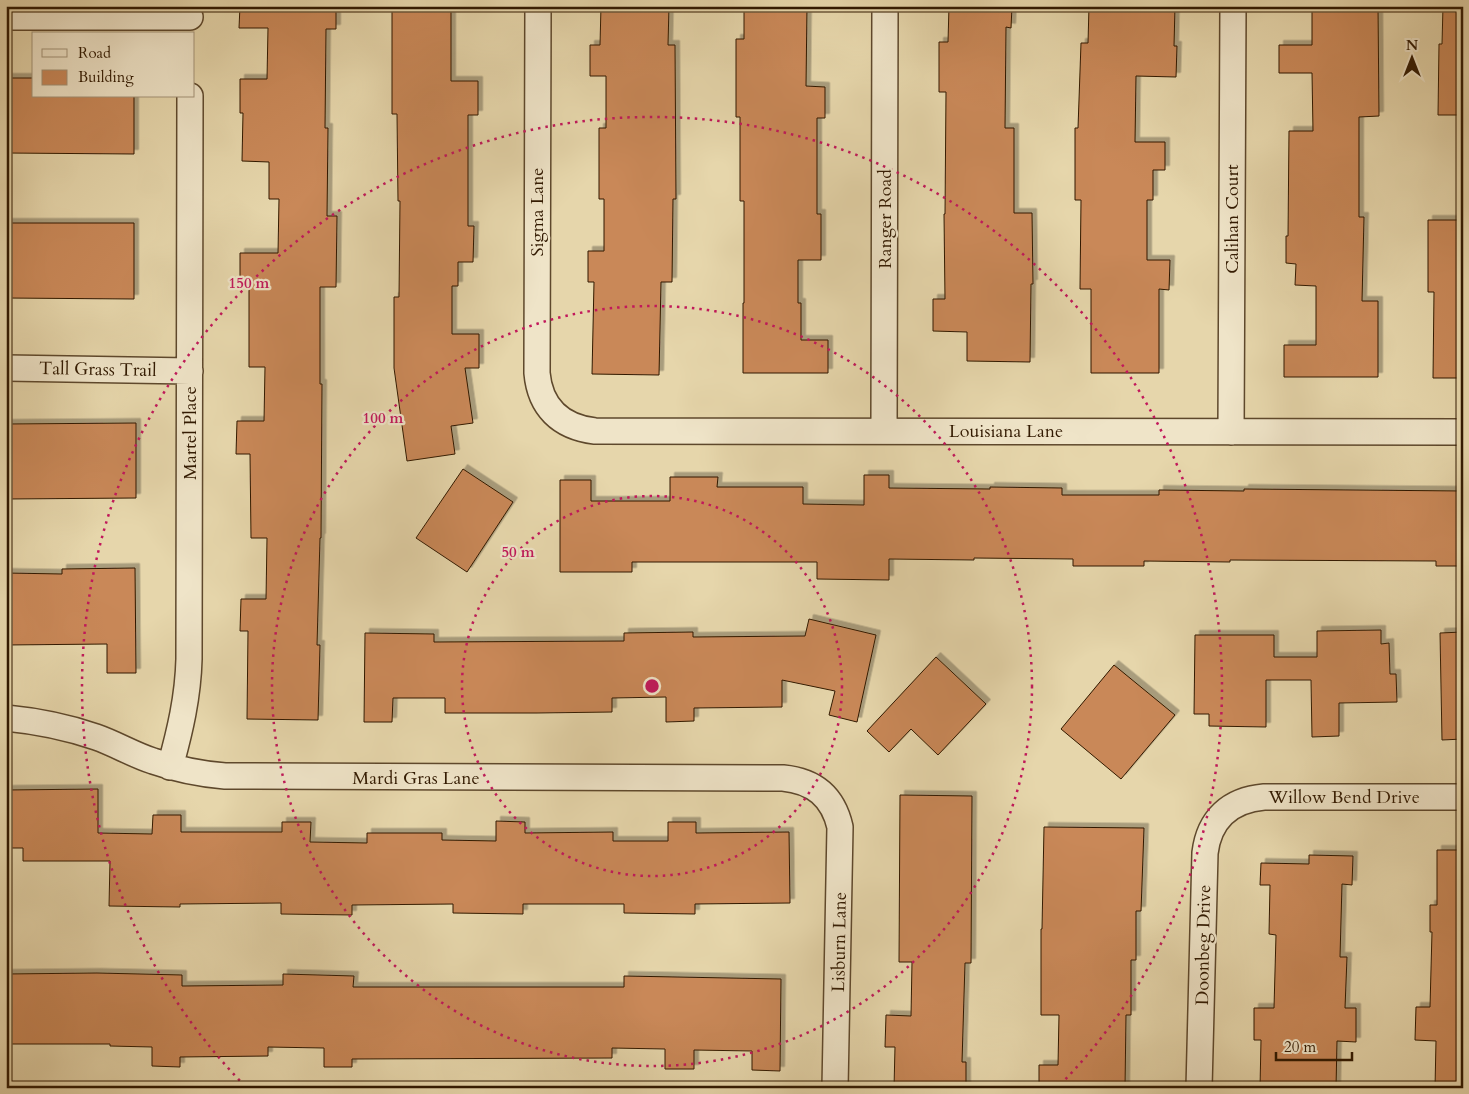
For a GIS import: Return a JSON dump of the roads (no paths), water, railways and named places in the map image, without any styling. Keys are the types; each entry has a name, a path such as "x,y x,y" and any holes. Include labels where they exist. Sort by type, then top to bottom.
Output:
{"street":[{"name":"Sigma Lane","path":"538,6 537,372 540,391 554,414"},
{"name":"Ranger Road","path":"884,431 885,6"},
{"name":"Calihan Court","path":"1231,432 1234,6"},
{"path":"6,17 190,19"},
{"name":"Martel Place","path":"170,767 185,709 189,670 190,98"},
{"name":"Tall Grass Trail","path":"6,368 190,371"},
{"name":"Louisiana Lane","path":"554,414 569,424 594,431 1463,432"},
{"name":"Mardi Gras Lane","path":"6,718 47,723 73,729 170,767 208,774 247,777 783,778 793,779 812,786 828,799"},
{"name":"Willow Bend Drive","path":"1227,809 1244,800 1264,797 1463,797"},
{"name":"Lisburn Lane","path":"828,799 838,817 841,838 835,1088"},
{"name":"Doonbeg Drive","path":"1199,1088 1206,848 1209,833 1227,809"}]}
